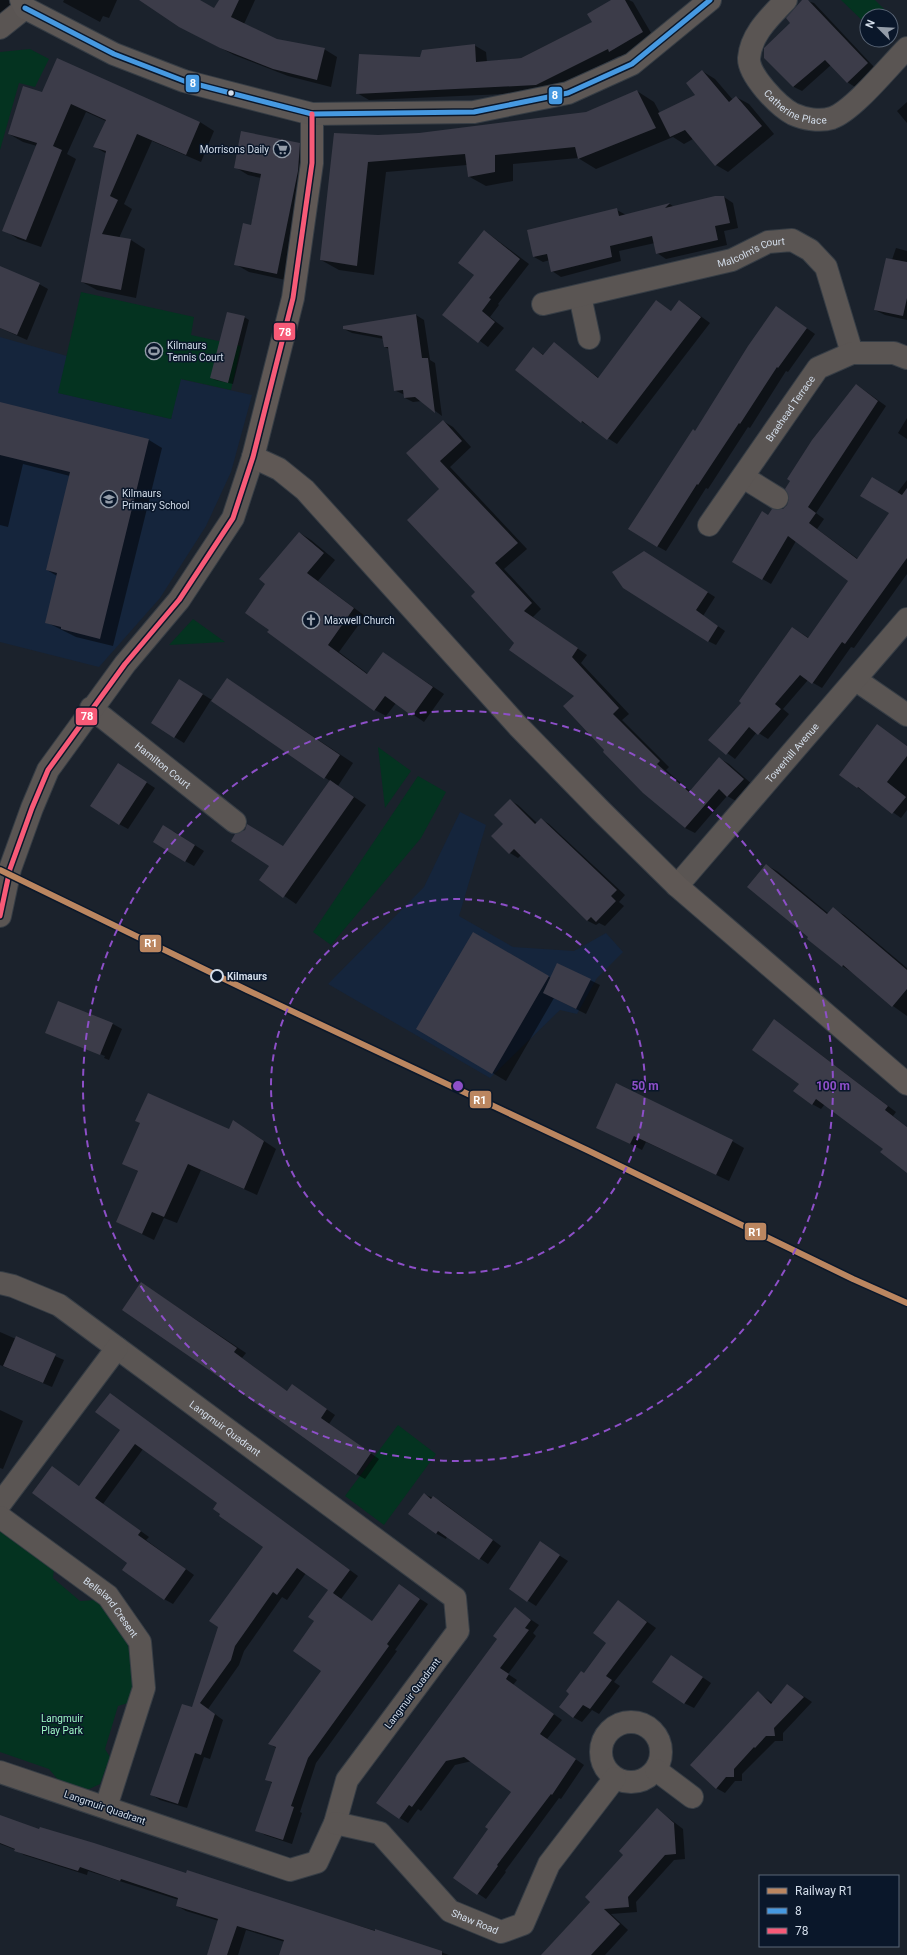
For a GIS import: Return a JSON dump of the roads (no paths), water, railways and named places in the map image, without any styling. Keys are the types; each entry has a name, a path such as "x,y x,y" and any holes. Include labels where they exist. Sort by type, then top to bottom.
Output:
{"main road":[{"path":"23,4 114,54 184,81 312,114 474,112 568,93 632,64 710,0"},
{"path":"312,114 312,163 293,298 253,457 278,469 305,490 518,726 600,811 677,886 907,1084"}],"street":[{"name":"Catherine Place","path":"786,0 760,28 751,44 749,60 754,76 780,104 793,114 811,119 830,119 845,112 907,48"},
{"path":"0,28 23,4"},
{"name":"Malcolm's Court","path":"543,304 732,260 768,242 792,240 810,250 826,267 852,353"},
{"path":"580,296 589,338"},
{"name":"Braehead Terrace","path":"709,525 818,368 852,353 894,353 907,358"},
{"path":"0,916 10,869 45,776 92,708 125,664 179,600 233,518 253,457"},
{"path":"742,477 777,498"},
{"name":"Towerhill Avenue","path":"677,886 907,619"},
{"path":"856,680 907,715"},
{"name":"Hamilton Court","path":"92,708 235,822"},
{"name":"Langmuir Quadrant","path":"0,1283 13,1286 59,1305 456,1598 458,1631 347,1780 335,1823 317,1862 290,1870 0,1772"},
{"path":"0,1504 117,1348"},
{"name":"Bellsland Cresent","path":"0,1516 108,1596 140,1642 144,1688 106,1807"},
{"path":"626,1721 639,1722 650,1728 659,1738 662,1749 661,1760 656,1770 648,1778 637,1782 625,1782 615,1778 606,1770 601,1759 601,1747 604,1736 613,1726 626,1721"},
{"path":"656,1770 692,1797"},
{"name":"Shaw Road","path":"335,1823 380,1833 450,1911 501,1932 523,1924 548,1864 615,1778"}],"rail line":[{"name":"R1","path":"0,870 247,990 587,1150 853,1279 907,1303"}],"place":[{"name":"Morrisons Daily","path":"282,149"},
{"name":"Kilmaurs Tennis Court","path":"154,351"},
{"name":"Kilmaurs Primary School","path":"109,499"},
{"name":"Maxwell Church","path":"311,620"},
{"name":"Kilmaurs","path":"217,976"}],"park label":[{"name":"Langmuir Play Park","path":"62,1724"}]}
